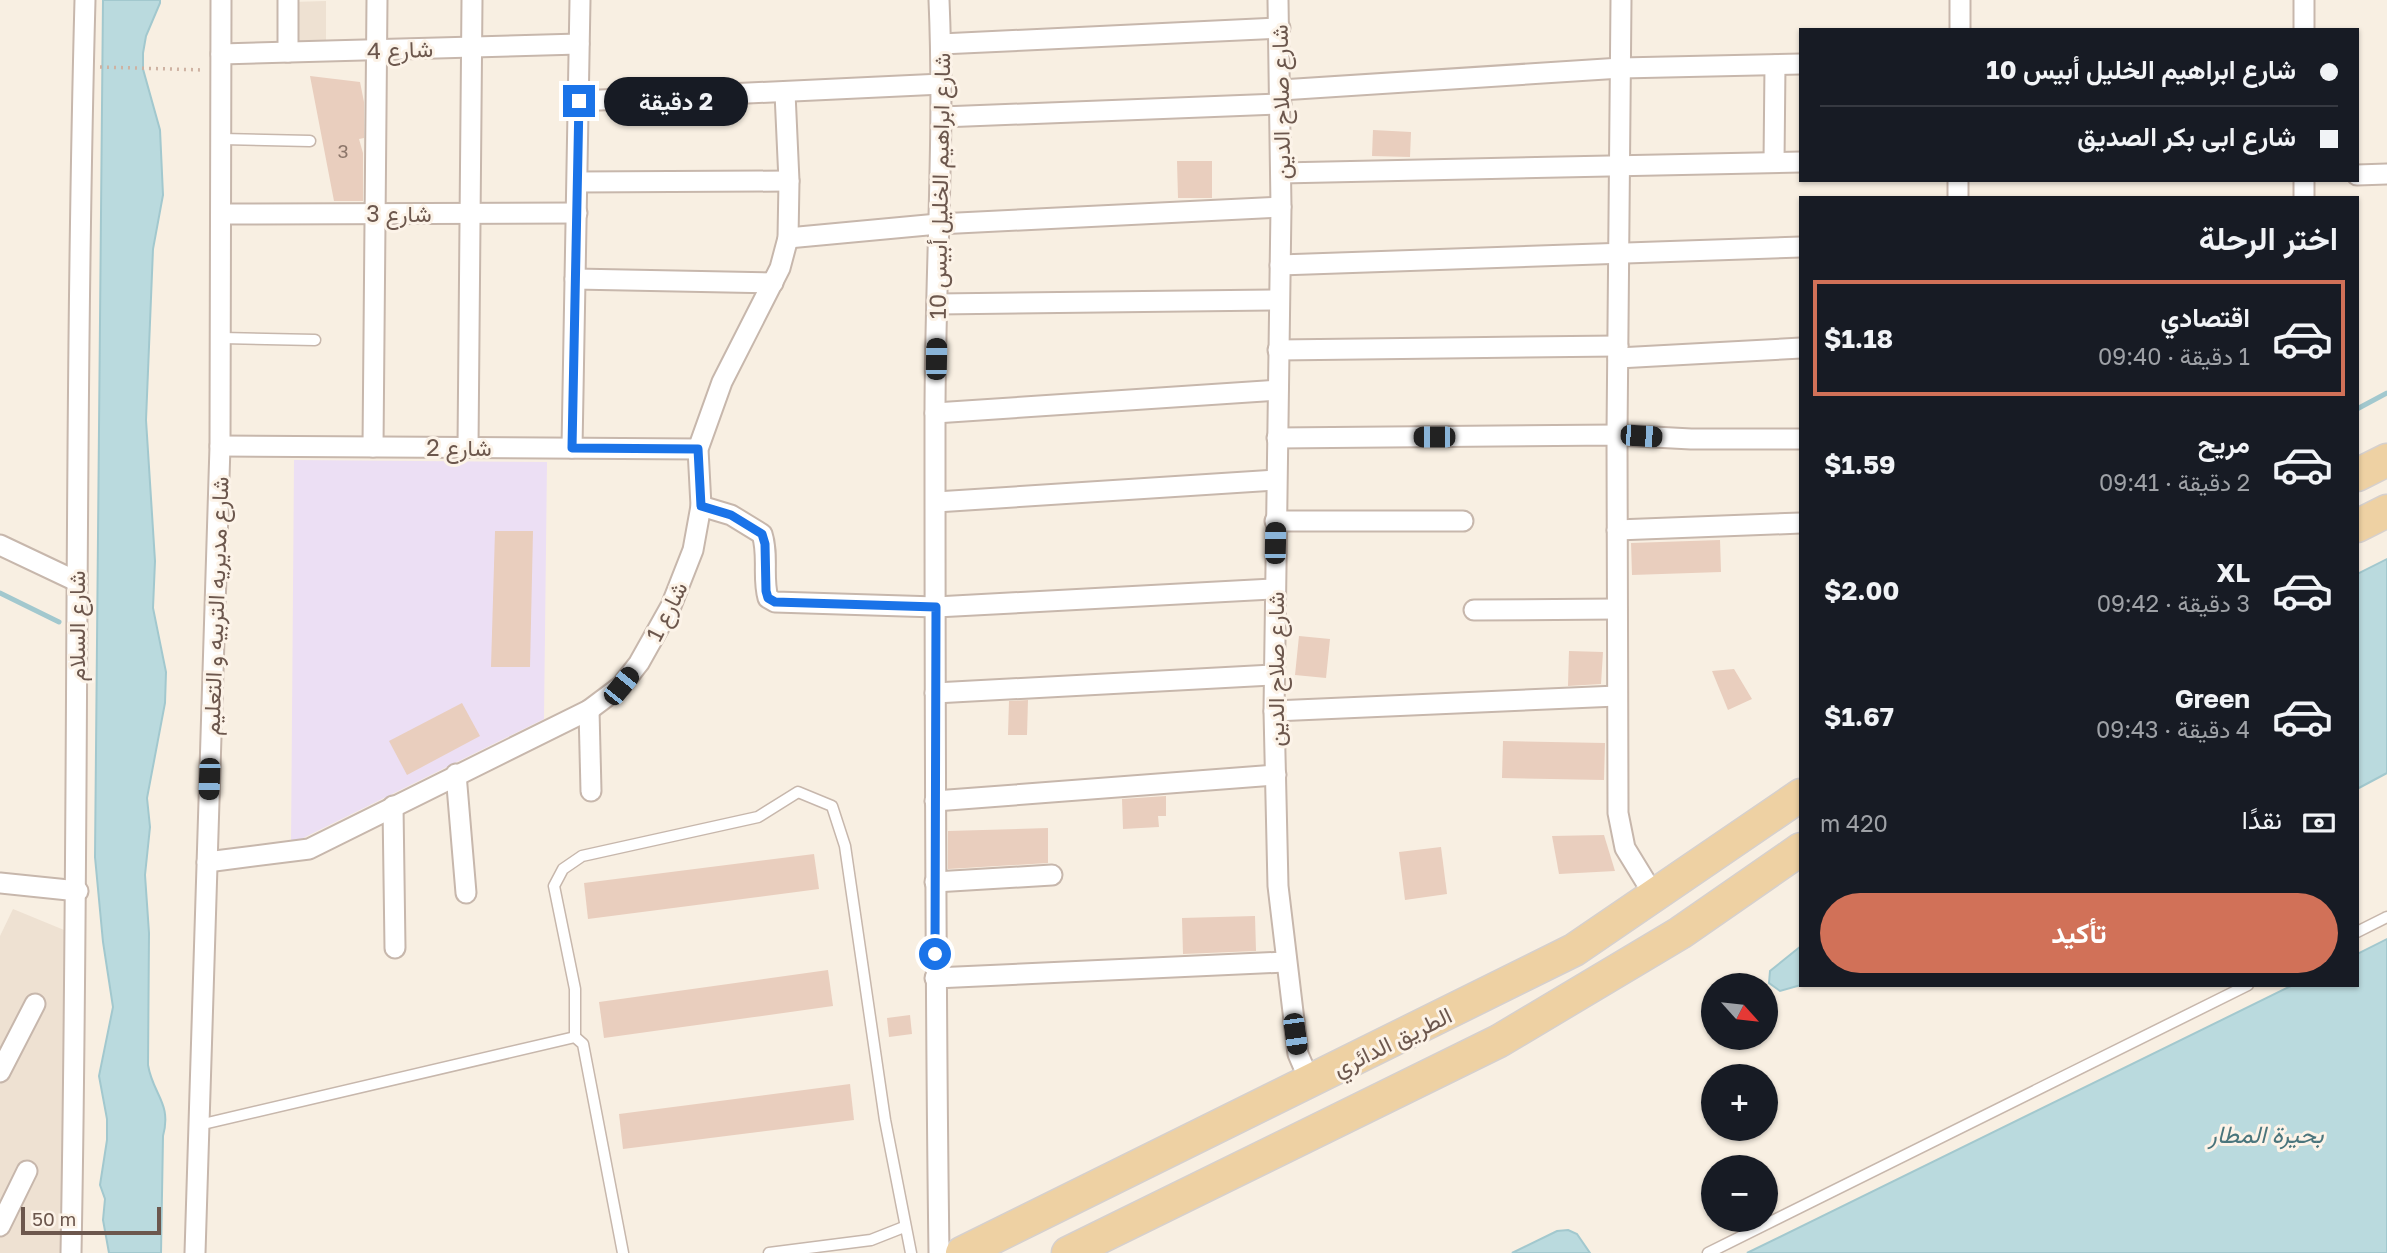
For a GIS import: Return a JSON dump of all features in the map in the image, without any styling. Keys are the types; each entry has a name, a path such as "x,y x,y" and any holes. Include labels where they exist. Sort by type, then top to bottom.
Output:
{"main road":[{"path":"2359,474 2387,460"},
{"path":"2359,525 2387,511"},
{"name":"الطريق الدائري","path":"962,1253 1574,950 1799,796"},
{"name":"الطريق الدائري","path":"1068,1253 1499,1041 1680,933 1799,850"}],"street":[{"name":"شارع السلام","path":"71,1253 78,891 76,581 85,0"},
{"name":"شارع مديريه التربيه و التعليم","path":"195,1253 220,446 221,0"},
{"path":"288,0 288,52"},
{"path":"373,447 377,0"},
{"path":"468,447 472,0"},
{"path":"572,448 580,0"},
{"name":"شارع ابراهيم الخليل أبيس 10","path":"939,0 942,117 935,413 935,978 939,1253"},
{"name":"شارع صلاح الدين","path":"1278,0 1281,207 1274,589 1278,886 1298,1054 1310,1082"},
{"path":"1621,0 1617,435 1619,820 1625,848 1655,897"},
{"path":"1960,0 1960,28"},
{"path":"2304,0 2304,28"},
{"path":"941,44 1280,28"},
{"name":"شارع 4","path":"222,62 288,52 579,44"},
{"path":"942,117 1281,97 1621,68 1799,64"},
{"path":"1774,65 1774,162"},
{"path":"579,101 942,84"},
{"name":"شارع 1","path":"207,862 309,849 589,710 621,686 639,663 684,578 694,550 701,506 698,449 722,382 773,283 788,238 789,181 785,93"},
{"path":"1281,173 1620,163 1799,162"},
{"path":"2359,175 2387,174"},
{"path":"578,182 789,181"},
{"path":"788,238 938,224 1281,207"},
{"name":"شارع 3","path":"222,214 577,213"},
{"path":"1280,265 1619,251 1799,247"},
{"path":"575,279 773,283"},
{"path":"937,304 1279,300"},
{"path":"1278,350 1618,352 1799,348"},
{"path":"935,413 1278,390"},
{"path":"1277,438 1617,435 1690,439 1799,439"},
{"name":"شارع 2","path":"220,446 698,449"},
{"path":"936,502 1276,480"},
{"path":"701,506 731,515 762,534 765,544 766,591 768,598 775,602 936,607 1274,589"},
{"path":"1275,521 1463,521"},
{"path":"1617,530 1799,523"},
{"path":"0,545 76,581"},
{"path":"1474,610 1617,609"},
{"path":"935,693 1274,675"},
{"path":"1274,710 1617,696"},
{"path":"589,710 591,791"},
{"path":"456,775 466,892"},
{"path":"935,801 1276,775"},
{"path":"393,806 395,948"},
{"path":"935,882 1052,875"},
{"path":"0,883 78,891"},
{"path":"935,978 1285,962"},
{"path":"0,1072 35,1004"},
{"path":"0,1226 27,1171"}],"lane":[{"path":"222,139 310,141"},
{"path":"222,338 315,340"},
{"path":"622,1253 583,1044 575,1037 575,989 554,886 563,869 582,856 758,817 798,792 832,806 845,846 904,1227 911,1253"},
{"path":"2359,931 2387,917"},
{"path":"1708,1253 2244,987"},
{"path":"199,1125 575,1037"},
{"path":"769,1253 871,1240 904,1227"}],"path":[{"path":"84,66 222,62"}],"shaded area":[{"path":"326,1 326,42 293,44 292,2"},
{"path":"294,460 547,462 544,719 291,844"},
{"path":"13,909 86,939 79,1253 0,1253 0,936"}],"water":[{"path":"103,0 160,0 146,36 143,69 160,130 163,195 153,249 146,420 155,561 153,608 166,672 165,703 147,798 150,827 145,875 149,933 148,1065 165,1115 161,1253 109,1253 103,1220 105,1199 100,1185 107,1140 107,1119 99,1076 113,1007 103,942 95,857"},
{"path":"2387,559 2387,773 2359,788 2359,573"},
{"name":"بحيرة المطار","path":"2387,939 2387,1253 1747,1253 2289,987 2359,987 2359,953"},
{"path":"1799,948 1799,986 1780,991 1778,973 1770,973"},
{"path":"1568,1230 1577,1234 1590,1253 1512,1253 1557,1231"}],"building":[{"path":"310,76 360,82 364,102 364,138 359,139 363,153 363,201 334,201"},
{"path":"1373,130 1411,132 1410,157 1372,156"},
{"path":"1177,161 1212,161 1212,198 1178,198"},
{"path":"495,531 533,531 530,667 491,667"},
{"path":"1720,540 1721,572 1632,575 1631,543"},
{"path":"1299,636 1330,639 1326,678 1295,675"},
{"path":"1569,651 1603,652 1601,684 1568,686"},
{"path":"1734,669 1752,699 1728,710 1712,671"},
{"path":"1028,700 1027,735 1008,735 1009,701"},
{"path":"462,703 480,736 407,775 389,741"},
{"path":"1503,741 1605,743 1604,780 1502,778"},
{"path":"1166,796 1166,816 1158,816 1159,827 1123,829 1122,799"},
{"path":"1048,828 1048,863 948,869 948,831"},
{"path":"1604,835 1615,871 1559,874 1552,836"},
{"path":"1441,847 1447,894 1405,900 1399,852"},
{"path":"814,854 819,889 588,919 584,883"},
{"path":"1255,916 1256,951 1183,954 1182,918"},
{"path":"828,970 833,1006 604,1038 599,1002"},
{"path":"910,1015 912,1034 889,1037 887,1018"},
{"path":"850,1084 854,1120 623,1149 619,1114"}],"waterway":[{"path":"2359,408 2387,393"},
{"path":"0,593 59,622"}],"route":[{"path":"579,101 572,448 698,449 701,506 731,515 754,526 762,534 765,544 766,591 768,598 775,602 936,607 935,954"}]}
